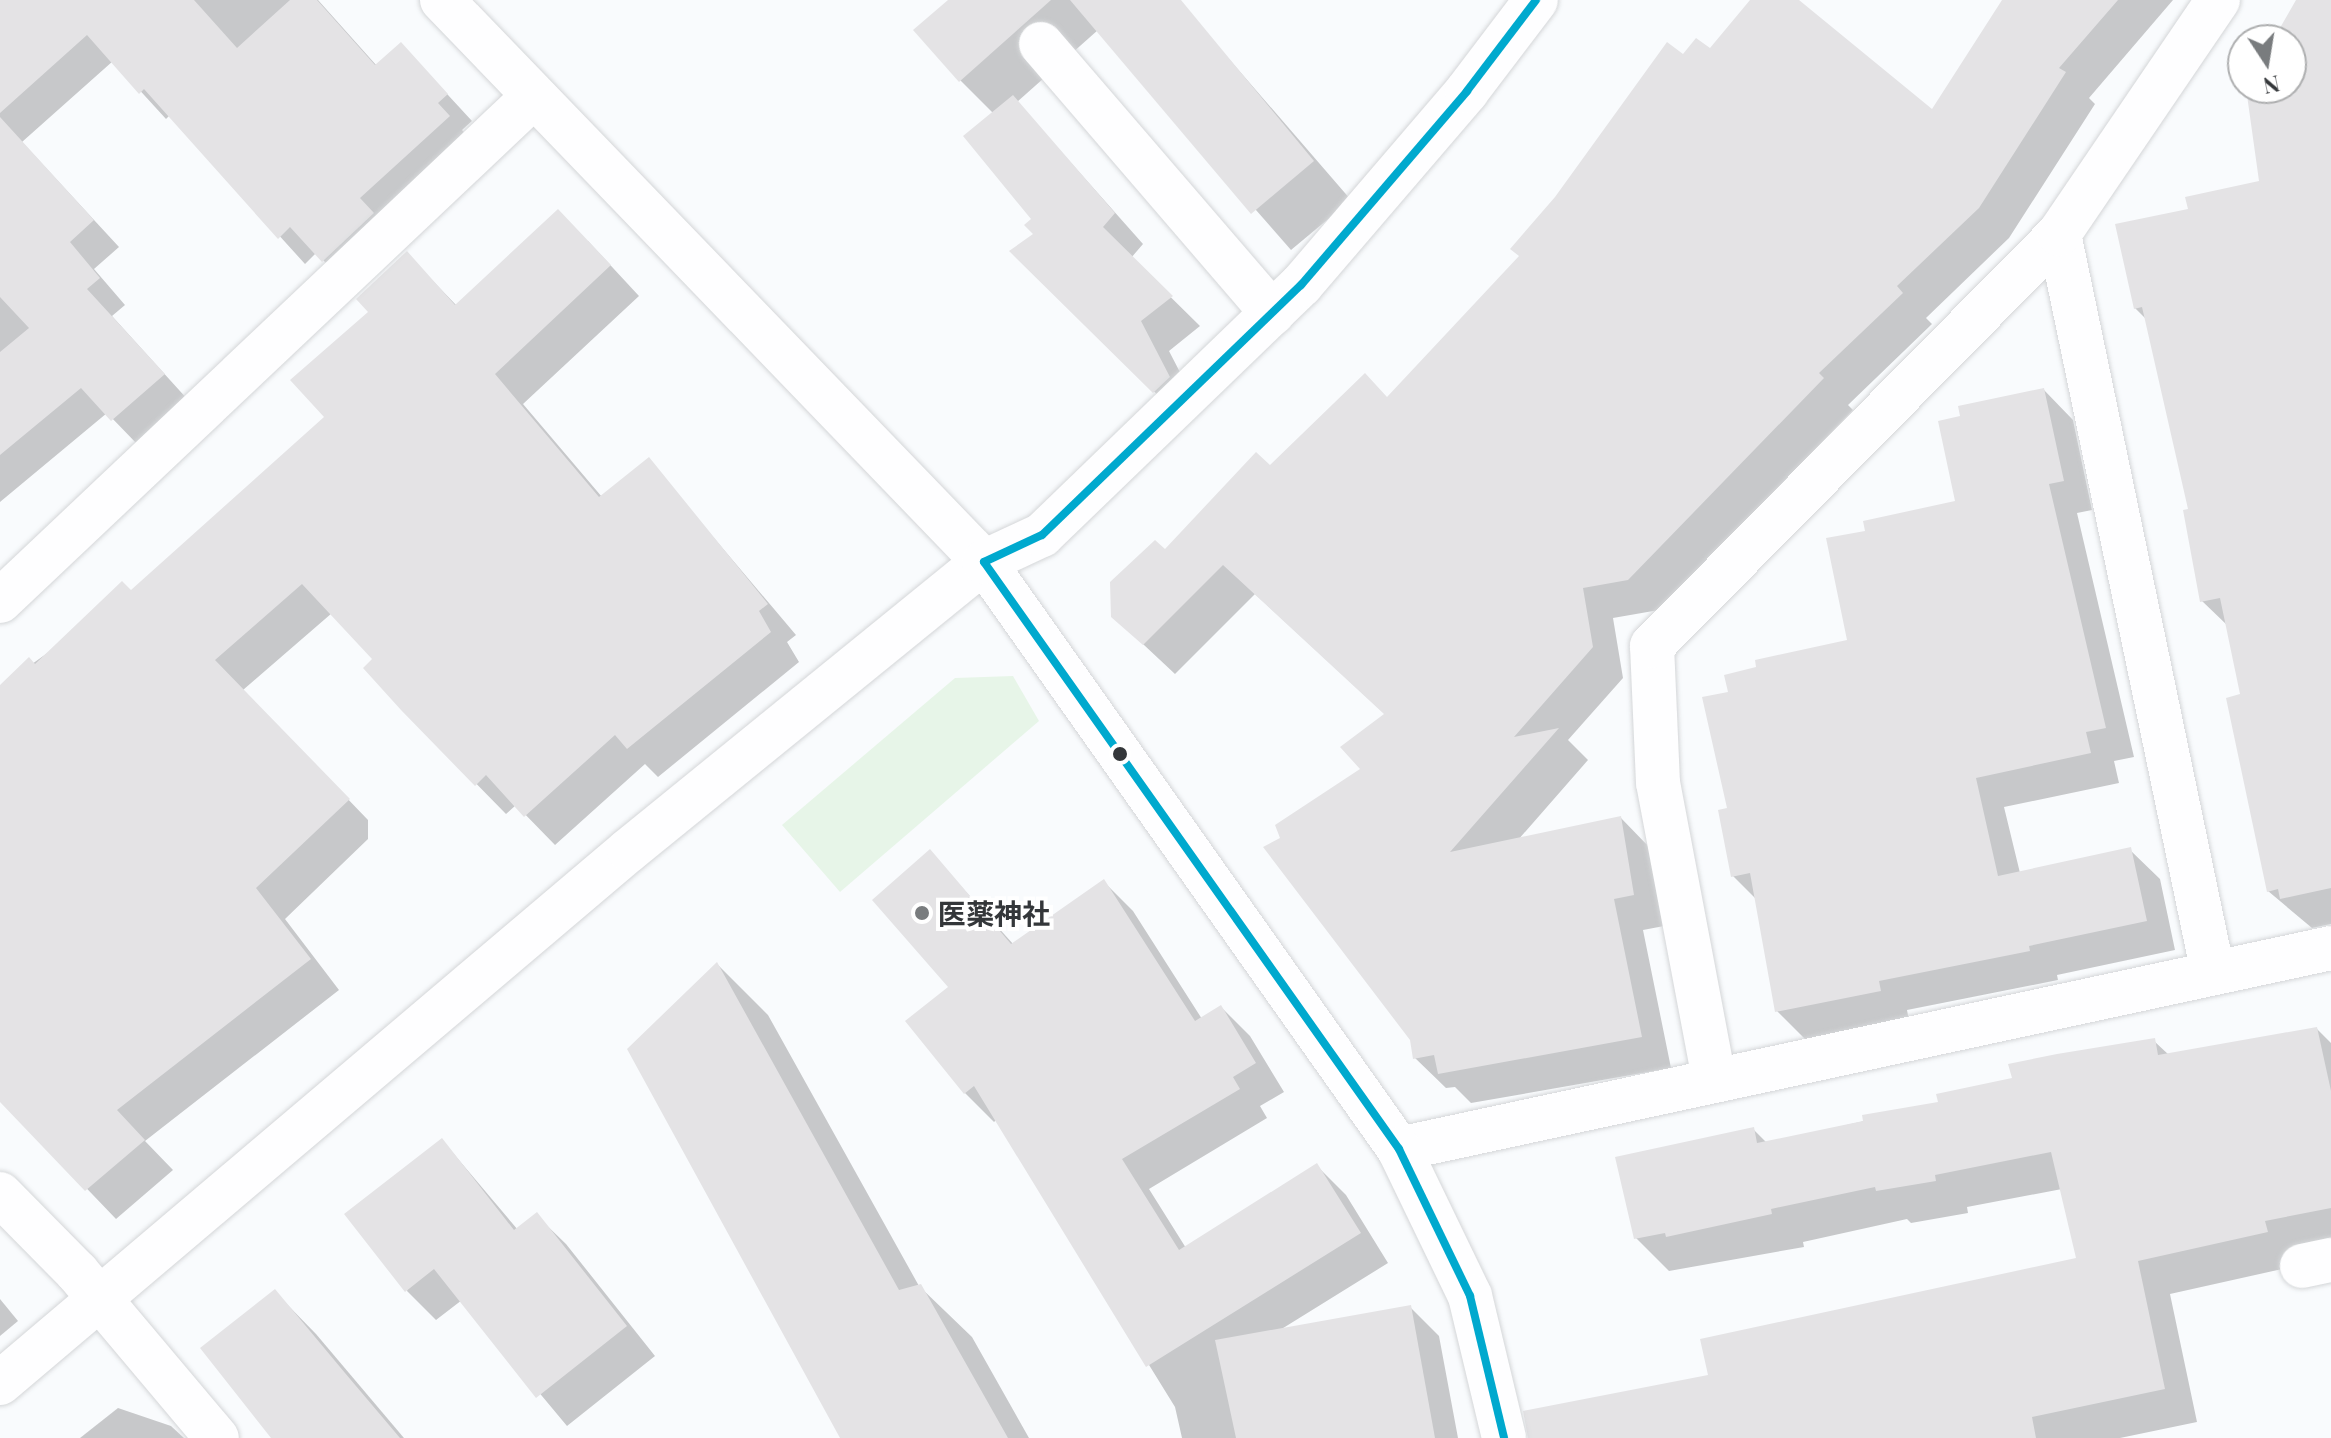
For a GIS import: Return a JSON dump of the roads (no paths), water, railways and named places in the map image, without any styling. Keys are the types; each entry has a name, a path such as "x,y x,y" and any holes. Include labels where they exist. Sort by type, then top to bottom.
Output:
{"street":[{"path":"442,0 532,98 984,562 1399,1149 1470,1296 1504,1438"},
{"path":"0,1383 629,850 984,562 1042,535 1272,313 1467,91 1536,0"},
{"path":"1714,1079 1658,783 1652,646 2059,234 2218,0"},
{"path":"1041,44 1272,313"},
{"path":"0,601 532,98"},
{"path":"2059,234 2213,973"},
{"path":"1399,1149 2331,948"},
{"path":"0,1194 99,1300 217,1438"}],"place":[{"name":"医薬神社","path":"922,913"}]}
